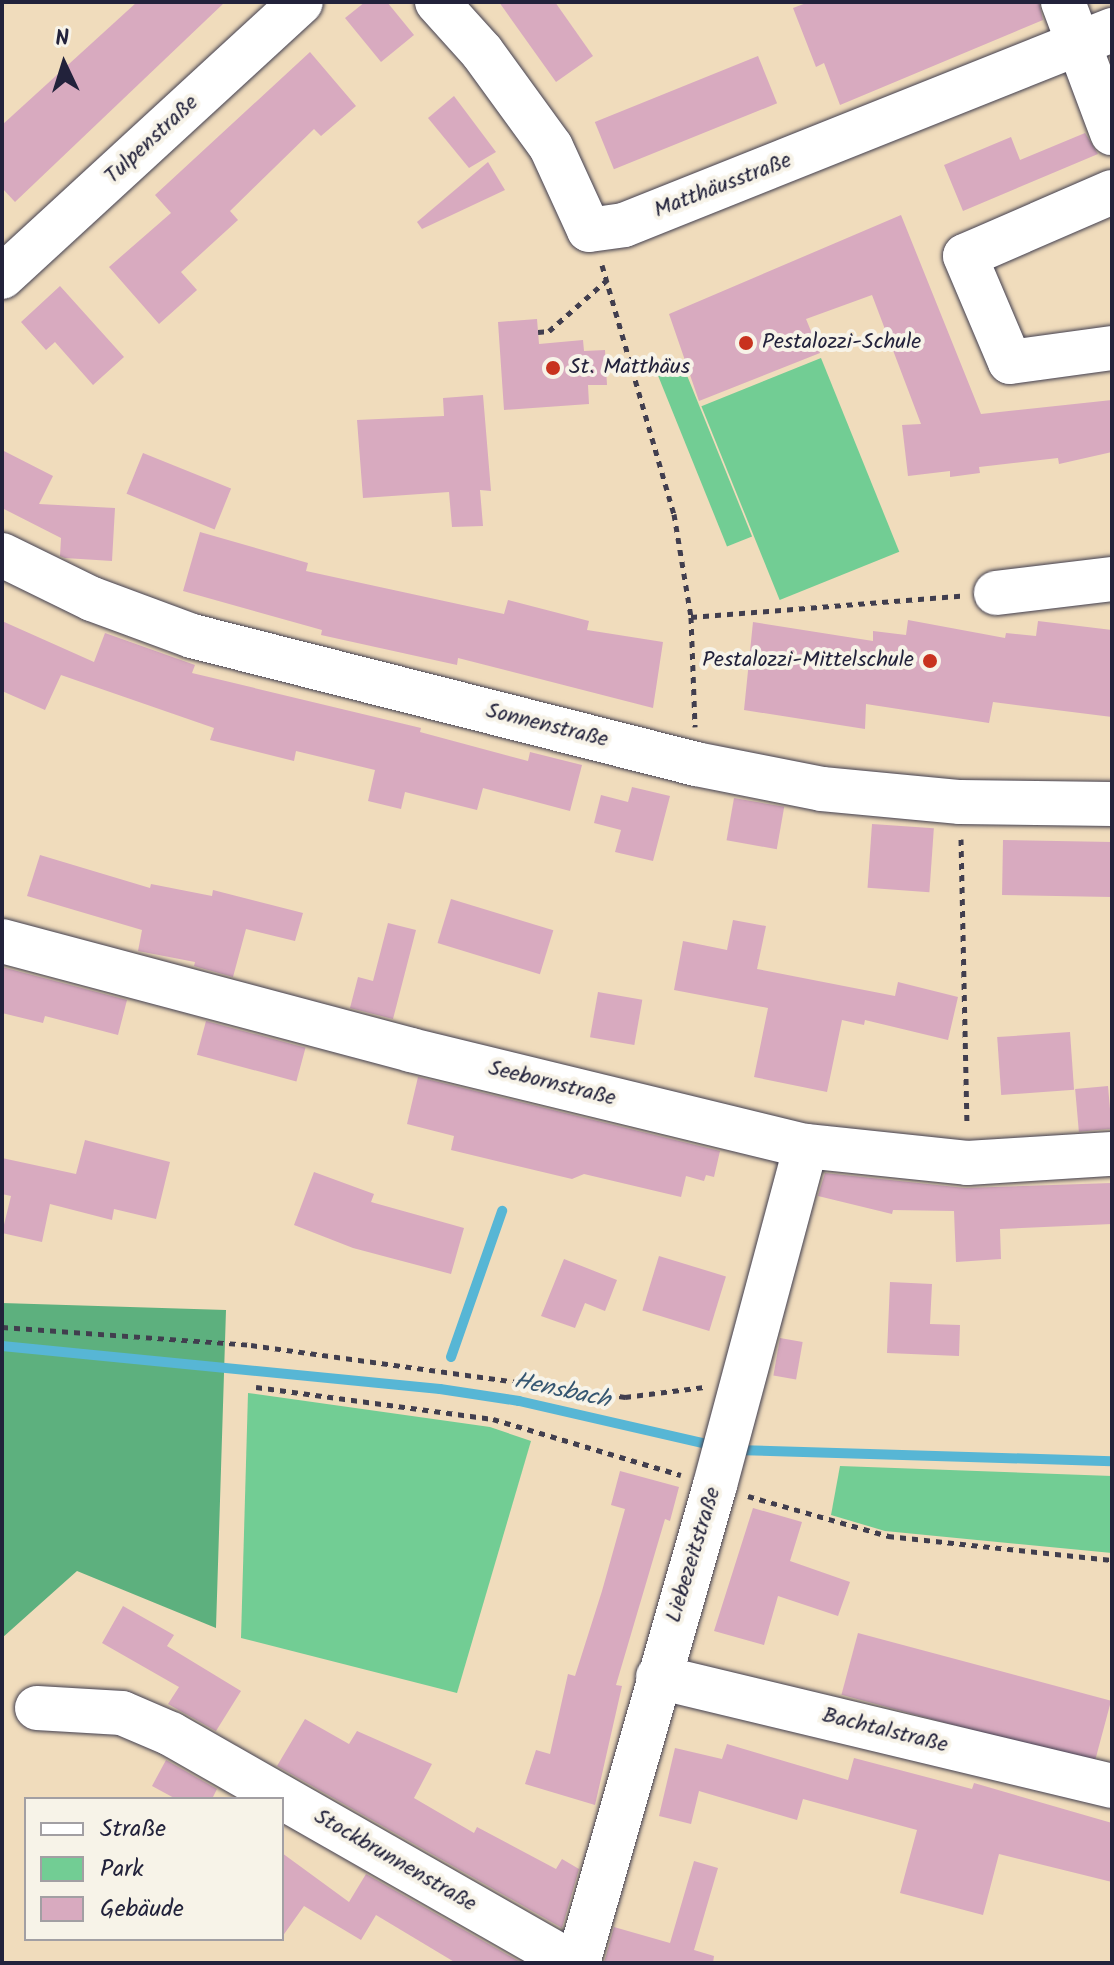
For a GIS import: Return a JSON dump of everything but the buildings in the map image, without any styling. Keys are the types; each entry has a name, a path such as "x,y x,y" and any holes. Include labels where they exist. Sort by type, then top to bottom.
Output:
{"street":[{"name":"Tulpenstraße","path":"2,277 301,2"},
{"path":"437,2 482,52 551,147 589,230"},
{"path":"1063,2 1096,37 1112,133"},
{"name":"Matthäusstraße","path":"589,230 624,225 1096,37"},
{"path":"1112,192 965,256 1010,362 1112,348"},
{"name":"Sonnenstraße","path":"2,555 92,599 192,636 696,764 822,789 960,802 1112,804"},
{"path":"996,593 1112,579"},
{"name":"Seebornstraße","path":"2,941 411,1050 806,1146 967,1163 1112,1154"},
{"name":"Liebezeitstraße","path":"575,1963 715,1485 739,1385 806,1146"},
{"name":"Bachtalstraße","path":"658,1677 1112,1786"},
{"name":"Stockbrunnenstraße","path":"37,1708 122,1713 171,1734 282,1797"},
{"name":"Stockbrunnenstraße","path":"284,1798 575,1963"}],"path":[{"path":"589,230 608,279 674,514 691,617 696,764"},
{"path":"538,332 549,331 608,279"},
{"path":"691,617 996,593"},
{"path":"960,802 967,1163"},
{"path":"2,1327 251,1345 625,1397 739,1385"},
{"path":"256,1387 493,1419 715,1485"},
{"path":"759,1500 888,1536 1112,1560"}],"green space":[{"path":"821,358 899,552 780,600 701,406"},
{"path":"682,363 752,536 727,546 657,373"},
{"path":"2,1303 226,1310 216,1628 77,1571 2,1638"},
{"path":"248,1393 490,1427 531,1441 457,1693 241,1638"},
{"path":"840,1466 1112,1476 1112,1553 885,1531 831,1515"}],"waterway":[{"path":"451,1357 502,1211"},
{"name":"Hensbach","path":"2,1346 440,1389 519,1401 715,1446"},
{"name":"Hensbach","path":"735,1450 1112,1461"}],"place":[{"name":"Pestalozzi-Schule","path":"746,343"},
{"name":"St. Matthäus","path":"553,368"},
{"name":"Pestalozzi-Mittelschule","path":"930,661"}]}
